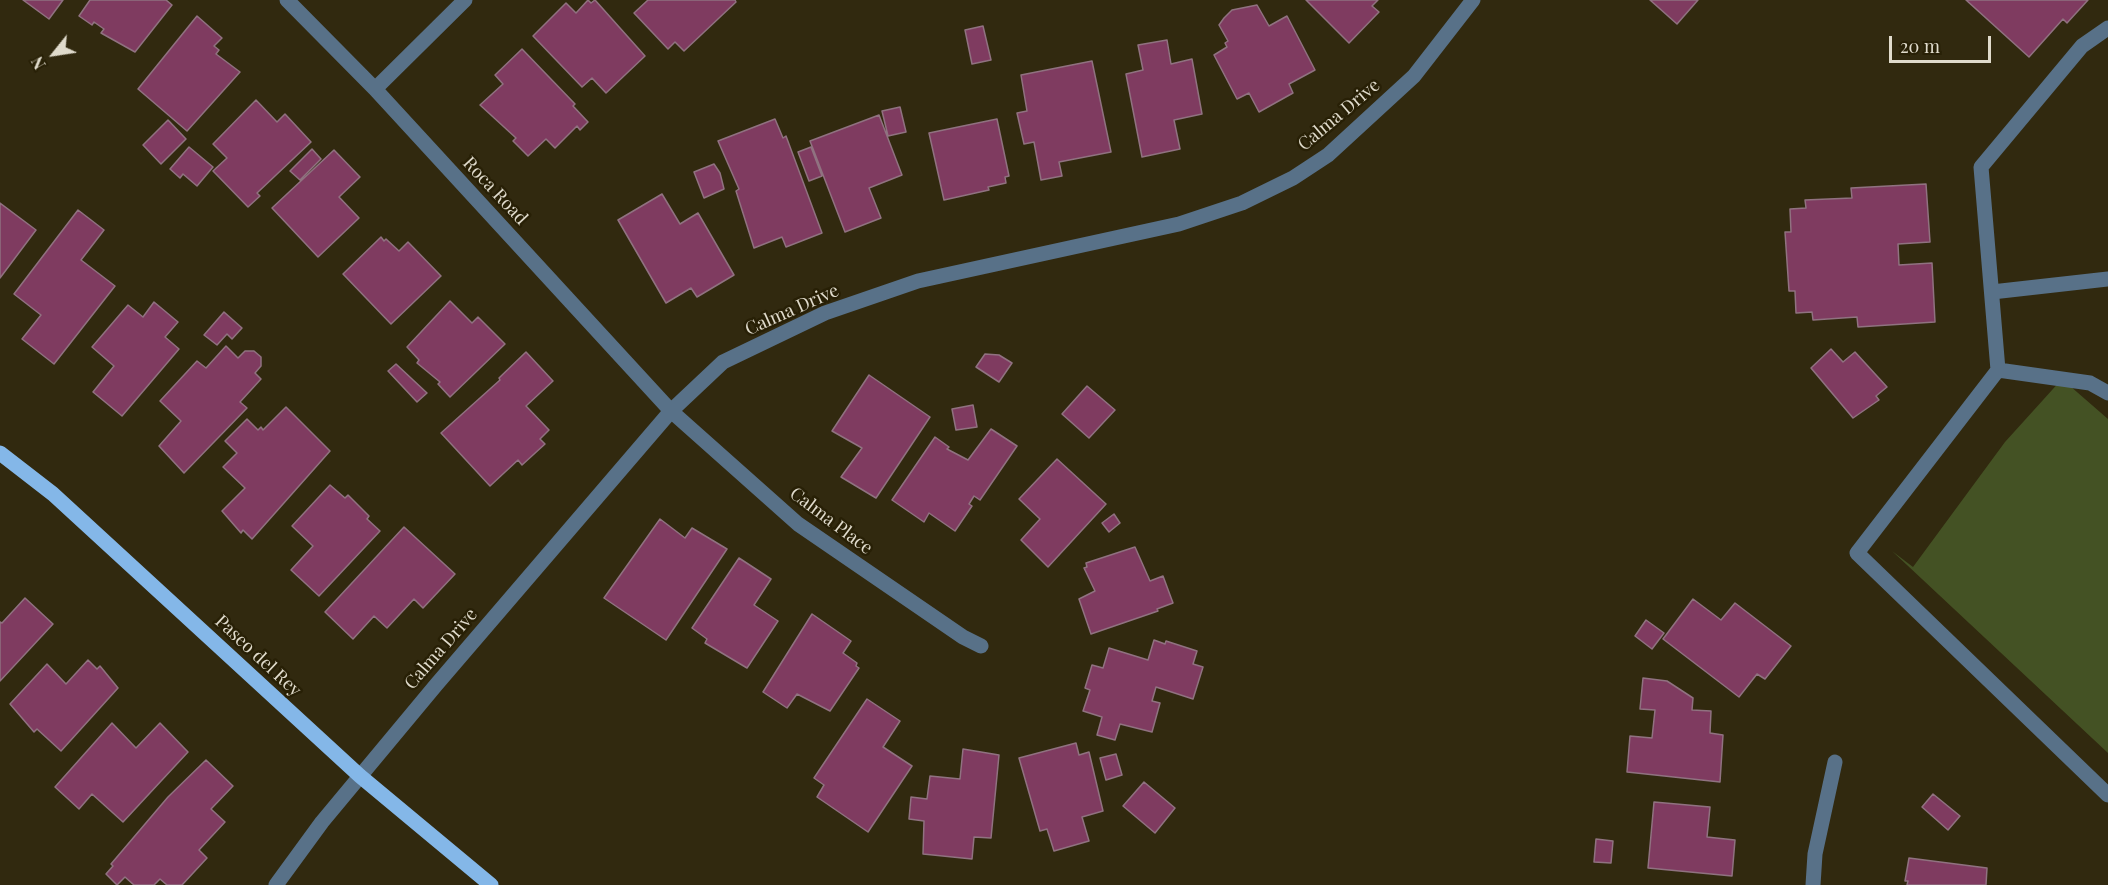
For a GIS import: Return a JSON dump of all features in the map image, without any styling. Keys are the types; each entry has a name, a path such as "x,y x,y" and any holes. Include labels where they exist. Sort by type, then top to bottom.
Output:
{"main road":[{"name":"Paseo del Rey","path":"0,453 53,494 360,776 491,885"}],"street":[{"name":"Roca Road","path":"287,0 375,89 671,411"},
{"path":"375,89 465,0"},
{"name":"Calma Drive","path":"276,885 360,776 671,411 723,362 825,313 918,281 1179,224 1242,203 1283,183 1328,155 1414,76 1473,0"},
{"path":"2108,28 2082,46 1981,167 1998,370 1857,554 2108,795"},
{"path":"1992,292 2108,279"},
{"path":"1998,370 2090,383 2108,393"},
{"name":"Calma Place","path":"671,411 798,525 963,637 981,646"},
{"path":"1813,885 1815,854 1835,762"}],"green space":[{"path":"2062,379 2108,419 2108,753 1892,551 1913,567 2005,442"}],"building":[{"path":"23,0 63,0 49,19"},
{"path":"90,0 166,0 172,5 135,52 101,33 104,29 94,22 92,25 79,16"},
{"path":"588,0 591,3 595,0 645,56 606,93 592,78 582,87 533,36 566,3 576,13"},
{"path":"648,0 735,0 736,2 684,51 675,42 668,49 634,13"},
{"path":"1306,0 1378,0 1372,6 1379,12 1349,43"},
{"path":"1650,0 1698,0 1677,24"},
{"path":"1966,0 2088,0 2067,23 2063,19 2029,57"},
{"path":"1257,5 1269,26 1287,16 1315,70 1289,84 1293,93 1259,112 1249,93 1237,99 1214,55 1227,47 1225,43 1228,41 1219,25 1224,18 1232,10"},
{"path":"197,16 222,38 214,46 219,50 216,54 240,72 187,131 138,89"},
{"path":"983,26 991,60 972,64 965,30"},
{"path":"1167,40 1171,64 1192,59 1202,114 1174,120 1180,149 1142,157 1126,74 1143,70 1138,45"},
{"path":"522,49 575,104 573,106 588,122 580,130 577,126 555,148 546,139 528,156 513,141 516,138 480,105 503,84 495,75"},
{"path":"1092,61 1111,152 1059,162 1062,176 1041,180 1034,142 1024,144 1017,113 1027,111 1021,75"},
{"path":"256,100 277,122 285,114 311,142 257,193 260,196 248,207 213,171 227,158 213,144"},
{"path":"900,107 906,132 888,136 882,111"},
{"path":"879,115 902,175 869,188 881,218 845,232 810,141"},
{"path":"775,119 783,138 786,136 822,233 786,247 782,237 754,248 736,191 739,189 718,141"},
{"path":"997,119 1009,176 1005,177 1006,183 988,187 989,190 944,200 929,133"},
{"path":"168,120 186,139 161,164 143,145"},
{"path":"189,147 213,167 197,186 183,174 180,178 170,169"},
{"path":"811,147 822,176 809,181 798,152"},
{"path":"312,149 321,159 300,180 290,171"},
{"path":"334,150 360,177 339,197 359,218 318,257 272,208"},
{"path":"714,164 720,173 724,189 704,198 694,172"},
{"path":"1926,184 1930,242 1898,244 1899,265 1932,263 1935,322 1858,327 1857,317 1813,320 1812,312 1796,313 1795,291 1789,291 1785,232 1791,232 1790,209 1806,208 1805,200 1852,198 1851,188"},
{"path":"662,194 680,224 698,213 734,275 697,297 691,288 666,303 618,220"},
{"path":"0,203 36,230 0,278"},
{"path":"78,210 104,230 81,260 115,286 54,364 22,339 41,315 14,294"},
{"path":"381,237 399,251 408,242 441,276 391,324 343,274"},
{"path":"450,301 472,323 478,317 505,344 450,397 438,384 440,382 417,363 419,360 407,347"},
{"path":"154,302 178,322 165,337 179,349 122,416 93,392 114,366 92,347 128,305 143,317"},
{"path":"224,312 242,328 232,339 227,334 217,345 204,335"},
{"path":"226,346 238,358 245,351 254,351 261,357 261,366 255,373 261,379 240,402 247,408 184,473 159,446 181,421 160,401 197,361 206,368"},
{"path":"1831,349 1843,362 1855,352 1887,387 1876,396 1879,400 1853,418 1811,368"},
{"path":"526,352 553,381 526,406 549,430 540,439 545,444 522,465 518,460 490,486 441,433 500,380 499,378"},
{"path":"985,354 999,355 1012,363 999,382 976,367"},
{"path":"396,364 427,393 417,402 388,371"},
{"path":"869,375 930,417 876,498 841,477 862,448 832,431"},
{"path":"1087,386 1115,410 1089,438 1062,414"},
{"path":"973,405 977,427 956,430 952,409"},
{"path":"286,407 330,451 252,539 243,530 241,533 222,511 245,488 223,467 237,453 225,441 247,419 258,430 261,427 263,430"},
{"path":"991,429 1017,446 980,500 974,496 969,504 972,506 955,531 929,513 924,522 892,500 935,437 949,447 947,449 968,460"},
{"path":"1057,459 1106,504 1048,567 1021,540 1040,519 1019,499"},
{"path":"330,485 345,498 348,495 380,531 319,596 291,570 313,546 292,526"},
{"path":"1114,514 1120,523 1109,532 1102,523"},
{"path":"660,519 685,538 692,528 727,549 666,640 604,598"},
{"path":"404,527 455,574 423,608 414,599 387,628 374,616 353,639 325,612"},
{"path":"1135,547 1150,581 1163,576 1173,603 1157,609 1158,611 1091,634 1079,599 1095,591 1084,568 1087,567 1086,563"},
{"path":"739,558 771,579 754,605 778,621 747,668 705,643 707,639 692,628"},
{"path":"25,598 53,624 0,681 0,622 2,623"},
{"path":"1693,599 1721,620 1735,603 1791,646 1765,679 1757,674 1739,697 1663,639"},
{"path":"812,614 851,641 843,653 857,663 856,666 859,668 830,711 797,694 787,708 763,692"},
{"path":"1646,620 1664,633 1652,649 1635,636"},
{"path":"1154,640 1165,644 1166,641 1197,651 1193,664 1203,667 1193,699 1156,687 1152,701 1160,703 1152,732 1120,724 1115,740 1097,735 1102,717 1083,711 1090,690 1085,688 1092,665 1103,668 1109,648 1148,660"},
{"path":"88,660 97,669 100,666 118,688 61,751 37,729 34,732 10,704 47,664 66,684"},
{"path":"1643,678 1667,681 1693,698 1692,710 1711,711 1710,733 1723,735 1720,782 1627,772 1630,736 1652,738 1655,710 1640,709"},
{"path":"867,699 900,721 883,747 912,766 868,832 817,797 824,785 814,778"},
{"path":"112,723 136,748 160,723 188,752 123,822 92,794 79,809 55,787"},
{"path":"1076,743 1079,755 1089,752 1103,811 1082,817 1089,841 1054,851 1047,829 1040,831 1019,758"},
{"path":"963,749 999,755 991,838 974,837 972,859 923,854 924,821 909,819 911,797 927,799 930,776 960,779"},
{"path":"1116,754 1122,775 1106,780 1100,758"},
{"path":"206,760 233,786 211,809 225,822 199,850 207,858 182,885 167,885 160,879 154,885 134,885 125,877 117,885 106,874 113,866 111,864 168,797"},
{"path":"1144,782 1175,808 1155,833 1123,806"},
{"path":"1933,794 1960,816 1948,830 1922,807"},
{"path":"1654,802 1710,807 1707,837 1735,840 1732,876 1648,868"},
{"path":"1596,839 1613,841 1611,863 1594,862"},
{"path":"1909,858 1987,868 1986,885 1907,885 1908,881 1905,881"}]}
